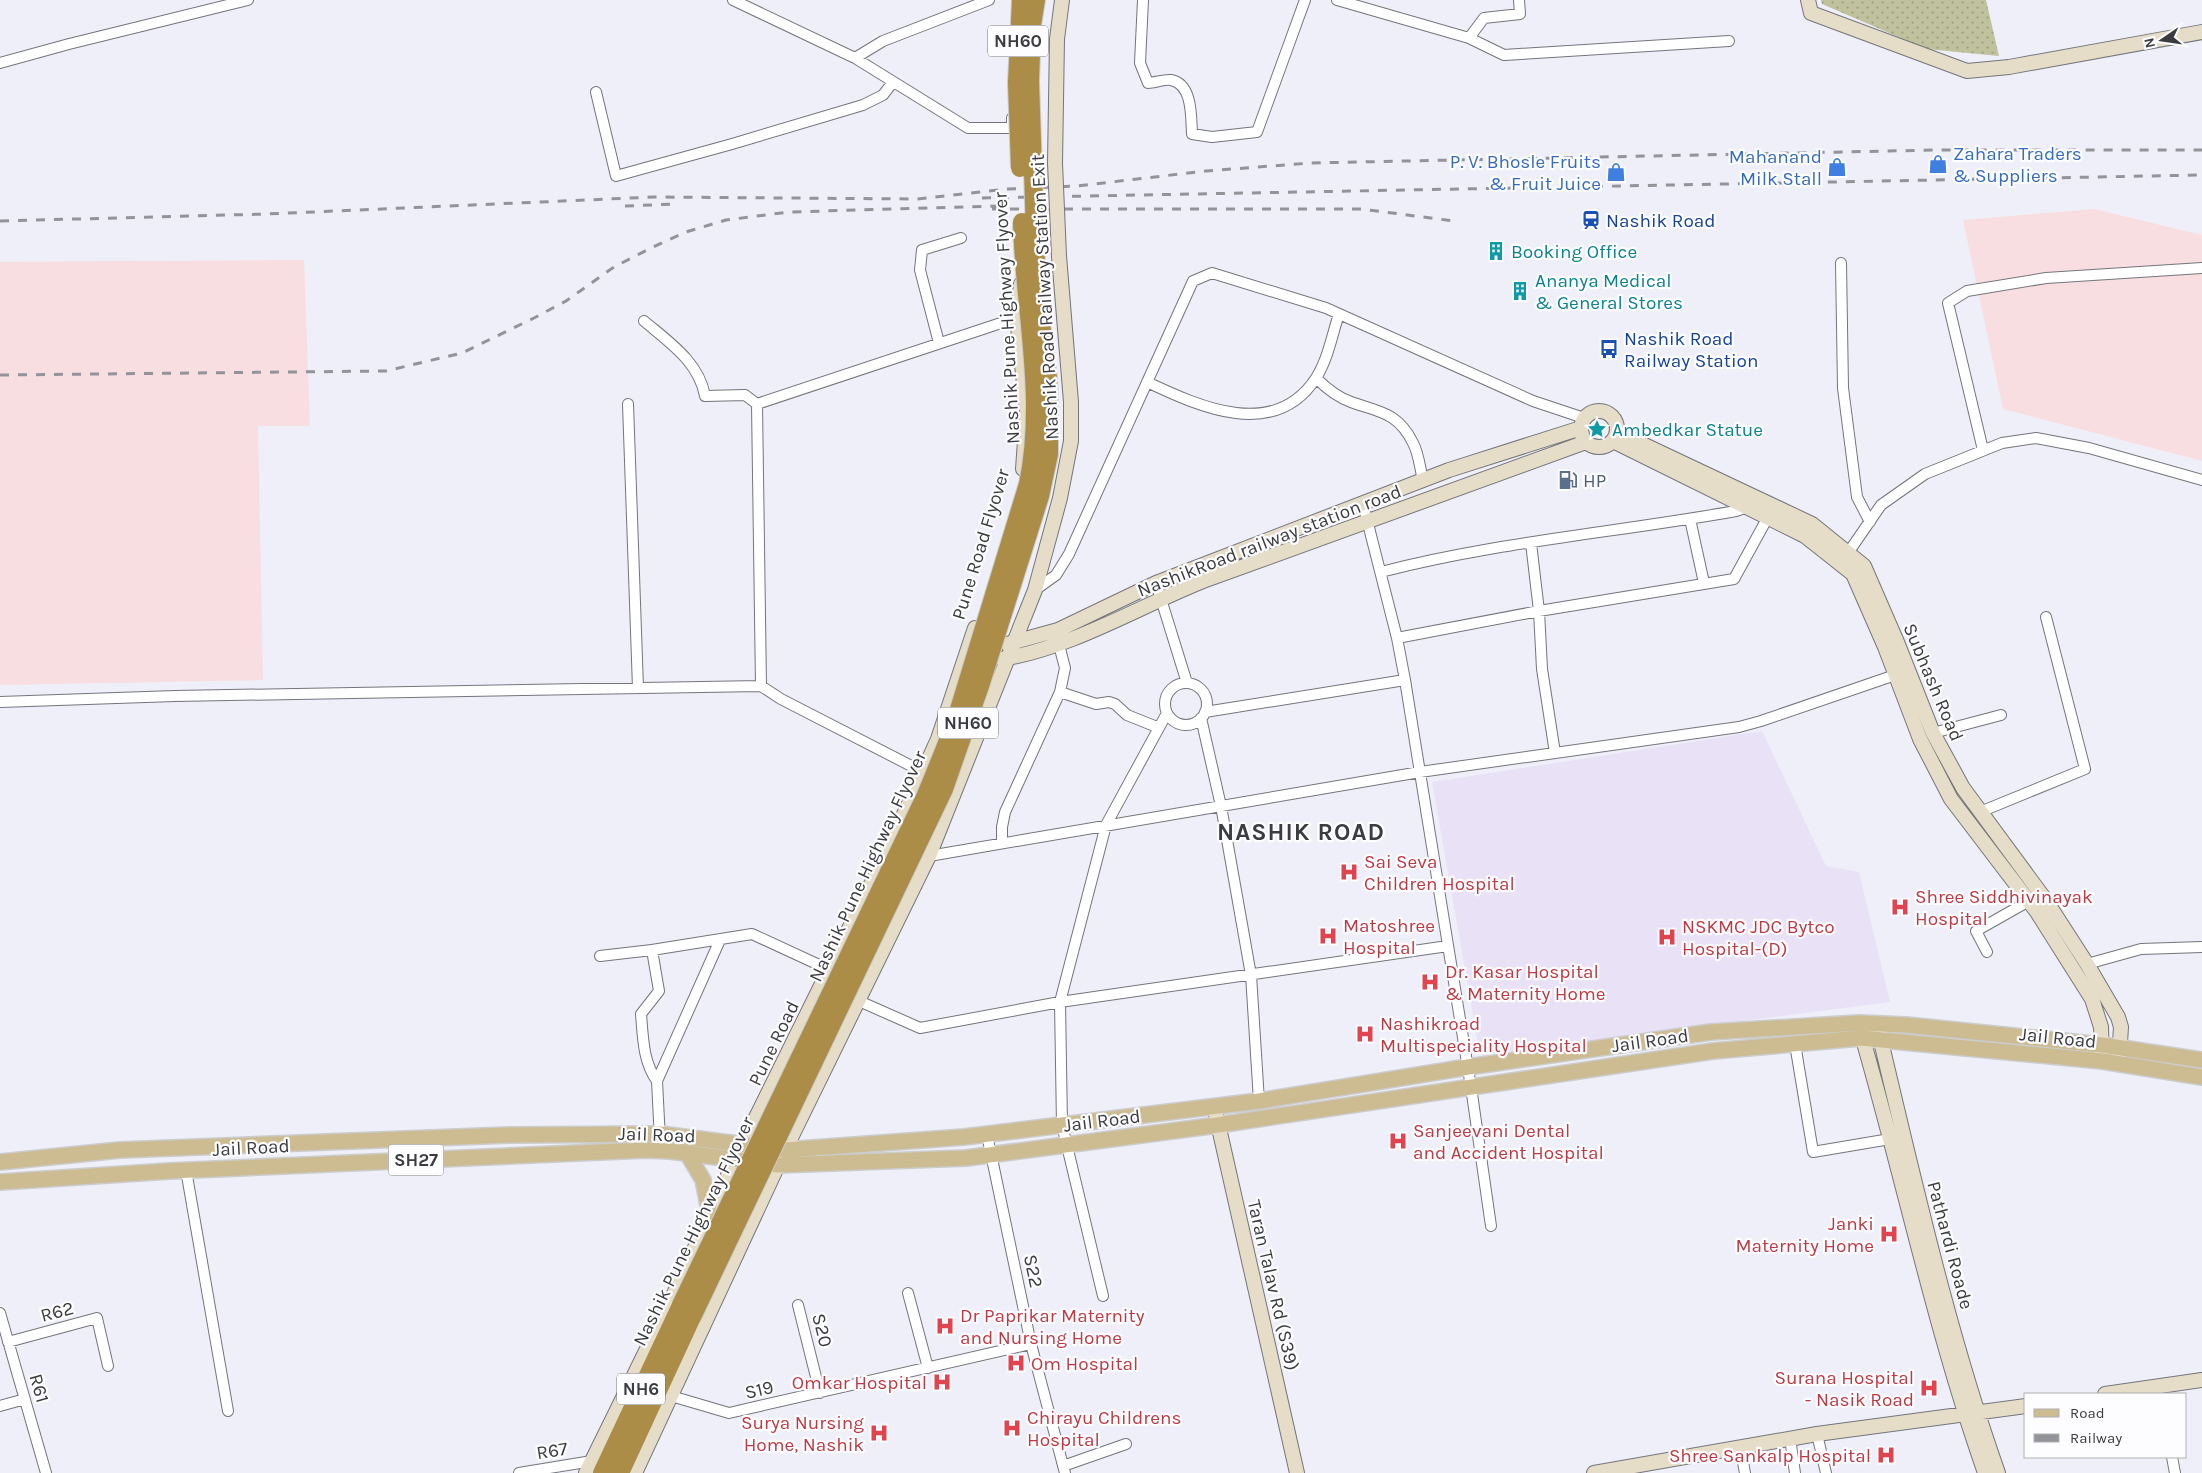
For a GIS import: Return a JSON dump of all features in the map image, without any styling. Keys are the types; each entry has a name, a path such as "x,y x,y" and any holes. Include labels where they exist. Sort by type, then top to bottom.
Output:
{"highway":[{"name":"Nashik Pune Highway Flyover","path":"593,1469 686,1311 944,789 980,686 1040,496 1049,454 1048,378 1037,292 1021,0"},
{"name":"Nashik Pune Highway Flyover","path":"620,1473 686,1311 926,795 954,726 1028,484 1034,453 1036,418 1034,372 1023,268 1024,82 1036,0"}],"main road":[{"name":"Nashik Road Railway Station Exit","path":"635,1473 785,1150 929,856 1035,590 1060,498 1071,442 1071,402 1059,256 1055,163 1056,40 1062,0"},
{"path":"1808,0 1811,13 1967,71 2008,67 2202,32"},
{"name":"Pune Road Flyover","path":"967,652 994,574 1023,474 1027,412 1012,319 1023,268"},
{"path":"967,652 1013,643 1058,630 1156,582 1424,480 1582,423 1594,411 1605,411 1614,418 1615,437 1603,448 1591,446 1583,438 1582,423"},
{"name":"Subhash Road","path":"1615,437 1805,536 1853,574 1932,733 1963,788 2047,902 2118,1017 2121,1027 2119,1064"},
{"name":"Subhash Road","path":"1615,437 1812,524 1864,566 1902,673 1920,739 1951,799 2029,902 2092,999 2101,1027 2102,1061"},
{"name":"NashikRoad railway station road","path":"964,666 1008,658 1059,645 1162,598 1251,563 1586,442"},
{"name":"Pune Road","path":"593,1469 735,1160 830,970 923,772 938,739 964,666 967,652"},
{"path":"1859,1023 1940,1328 1971,1414 1985,1473"},
{"name":"Jail Road","path":"0,1162 120,1150 500,1136 667,1135 785,1150 987,1134 1259,1101 1468,1067 1712,1032 1859,1023 1906,1025 2102,1045 2202,1060"},
{"name":"Pathardi Roade","path":"1876,1024 1971,1414 1998,1473"},
{"name":"Jail Road","path":"0,1182 186,1170 658,1150 778,1165 966,1158 1218,1125 1713,1051 1863,1038 2102,1061 2202,1077"},
{"name":"Taran Talav Rd (S39)","path":"1214,1106 1297,1473"},
{"path":"687,1153 703,1180 710,1215"},
{"path":"2119,1393 2160,1390 2202,1380"},
{"path":"1594,1473 1790,1438 2024,1406"}],"street":[{"path":"0,63 248,0"},
{"path":"733,0 855,58 968,128 1012,128 1013,0"},
{"path":"855,58 883,41 989,0"},
{"path":"1143,0 1140,63 1148,83 1170,80 1179,83 1186,93 1189,103 1192,134 1212,137 1257,132 1305,0"},
{"path":"1337,0 1469,38 1504,55 1729,42"},
{"path":"1469,38 1484,18 1520,14 1519,0"},
{"path":"596,92 616,176 863,105 883,95 893,82"},
{"path":"939,343 920,270 922,250 961,238"},
{"path":"1841,264 1843,388 1857,497 1870,522"},
{"path":"1983,450 1948,303 1967,291 2046,278 2202,268"},
{"path":"1035,590 1056,575 1070,554 1193,281 1212,273 1339,314 1582,423"},
{"path":"1147,382 1188,401 1247,416 1280,409 1300,396 1316,378 1328,352 1339,314"},
{"path":"757,404 1012,319"},
{"path":"644,321 686,357 702,382 705,396 745,395 757,404"},
{"path":"1316,378 1330,391 1350,402 1382,411 1394,418 1414,443 1424,480"},
{"path":"628,404 638,688"},
{"path":"757,404 756,439 762,686"},
{"path":"1848,553 1881,505 1925,474 2002,443 2036,438 2089,448 2202,480"},
{"path":"1363,504 1397,638 1405,680 1468,1067 1491,1226"},
{"path":"1381,572 1439,557 1690,519 1736,511 1747,507"},
{"path":"1397,638 1538,611 1734,578 1768,518"},
{"path":"1690,519 1704,583"},
{"path":"1531,543 1542,669 1555,753"},
{"path":"1156,582 1187,683"},
{"path":"1980,812 2085,769 2046,616"},
{"path":"1002,843 1002,827 1005,812 1060,692 1065,668 1059,645"},
{"path":"929,856 1420,772 1739,727 1902,673"},
{"path":"1259,1101 1251,975 1222,806 1203,715 1206,706 1204,693 1199,688 1187,683 1175,685 1167,694 1165,706 1171,718 1183,724 1190,724 1203,715 1405,680"},
{"path":"0,702 175,696 762,686 782,699 923,772"},
{"path":"1060,692 1096,704 1109,702 1115,704 1127,715 1157,727"},
{"path":"1103,1296 1062,1125 1060,1002 1106,826 1157,727 1167,712"},
{"path":"1932,733 2001,715"},
{"path":"1988,952 1976,931 2029,902"},
{"path":"600,956 652,950 752,934 830,970"},
{"path":"657,1081 720,940"},
{"path":"859,1001 920,1028 1060,1002 1448,946"},
{"path":"2087,964 2141,949 2202,947"},
{"path":"652,950 659,991 641,1014 644,1051 651,1072 657,1081 667,1135 658,1150"},
{"path":"1795,1044 1813,1152 1890,1139"},
{"name":"S22","path":"987,1134 1031,1344 1064,1469"},
{"path":"186,1170 228,1411"},
{"path":"908,1293 928,1368"},
{"name":"S20","path":"798,1305 820,1393"},
{"name":"R61","path":"0,1313 46,1473"},
{"name":"R62","path":"8,1342 97,1318 108,1366"},
{"name":"S19","path":"671,1396 730,1413 1031,1344"},
{"path":"0,1406 25,1399"},
{"path":"1817,1434 1826,1473"},
{"path":"1790,1438 1795,1473"},
{"path":"1064,1469 1126,1444"},
{"path":"1740,1446 1744,1473"},
{"path":"2172,1458 2175,1473"},
{"name":"R67","path":"519,1473 593,1469"}],"shaded area":[{"path":"2094,209 2202,235 2202,461 2003,409 1963,220"},
{"path":"304,260 310,426 258,426 263,680 0,685 0,262"},
{"name":"NSKMC JDC Bytco Hospital-(D)","path":"1762,731 1826,866 1859,872 1890,1002 1480,1055 1432,782"}],"green space":[{"path":"1821,0 1986,0 1999,56 1926,49 1822,4"}],"railway":[{"path":"0,221 267,214 654,197 917,199 1008,189 1077,186 1206,171 1311,163 1938,150 2202,150"},
{"path":"982,198 2202,175"},
{"path":"625,206 677,204"},
{"path":"0,375 386,371 462,353 566,301 614,267 651,248 686,232 726,220 789,212 998,206"},
{"path":"992,209 1361,209 1454,221"}],"place":[{"name":"Zahara Traders & Suppliers","path":"1938,164"},
{"name":"Mahanand Milk Stall","path":"1837,167"},
{"name":"P. V. Bhosle Fruits & Fruit Juice","path":"1616,172"},
{"name":"Nashik Road","path":"1591,220"},
{"name":"Booking Office","path":"1496,251"},
{"name":"Ananya Medical & General Stores","path":"1520,291"},
{"name":"Nashik Road Railway Station","path":"1609,349"},
{"name":"Ambedkar Statue","path":"1597,429"},
{"name":"HP","path":"1568,480"},
{"name":"Sai Seva Children Hospital","path":"1349,872"},
{"name":"Shree Siddhivinayak Hospital","path":"1900,907"},
{"name":"Matoshree Hospital","path":"1328,936"},
{"name":"NSKMC JDC Bytco Hospital-(D)","path":"1667,937"},
{"name":"Dr. Kasar Hospital & Maternity Home","path":"1430,982"},
{"name":"Nashikroad Multispeciality Hospital","path":"1365,1034"},
{"name":"Sanjeevani Dental and Accident Hospital","path":"1398,1141"},
{"name":"Janki Maternity Home","path":"1889,1234"},
{"name":"Dr Paprikar Maternity and Nursing Home","path":"945,1326"},
{"name":"Om Hospital","path":"1016,1363"},
{"name":"Omkar Hospital","path":"942,1382"},
{"name":"Surana Hospital - Nasik Road","path":"1929,1388"},
{"name":"Chirayu Childrens Hospital","path":"1012,1428"},
{"name":"Surya Nursing Home, Nashik","path":"879,1433"},
{"name":"Shree Sankalp Hospital","path":"1886,1455"}],"district":[{"name":"NASHIK ROAD","path":"1301,832"}]}
